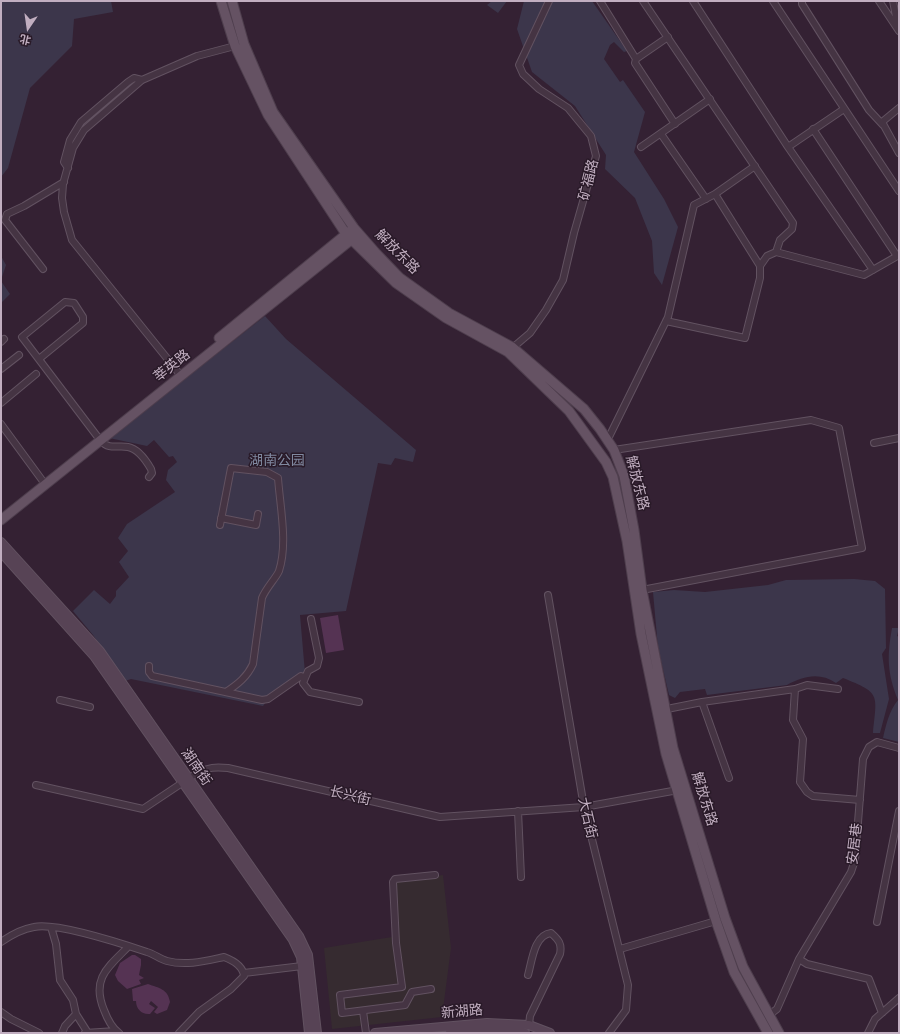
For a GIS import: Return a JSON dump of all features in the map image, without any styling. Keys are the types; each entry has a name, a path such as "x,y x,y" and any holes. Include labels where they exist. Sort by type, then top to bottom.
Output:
{"main road":[{"name":"解放东路","path":"221,1 234,46 268,114 348,236 396,283 446,318 510,350 569,411 601,454 613,477 627,541 641,634 660,711 673,748 725,918 743,967 780,1033"},
{"name":"解放东路","path":"232,1 244,44 273,112 357,231 400,278 449,313 510,350 584,410 614,450 624,476 634,530 666,754 678,790 716,922 734,972 768,1033"},
{"name":"莘英路","path":"1,520 178,372 348,236 357,231"},
{"name":"莘英路","path":"1,513 42,480 99,438 348,236"},
{"name":"湖南街","path":"1,542 100,651 293,940 301,957 309,1033"},
{"name":"湖南街","path":"1,552 94,656 299,936 308,954 317,1033"},
{"name":"新湖路","path":"375,1033 487,1022 529,1025 550,1033"},
{"name":"新湖路","path":"450,1033 487,1029 525,1033"}],"street":[{"name":"矿福路","path":"510,350 530,333 546,310 563,280 574,233 596,156 591,136 568,108 539,89 523,74 519,65 549,1"},
{"path":"600,1 636,59 635,63 675,124"},
{"path":"644,1 793,223 792,229 780,240 776,252"},
{"path":"693,1 788,147 873,270"},
{"path":"773,1 899,191"},
{"path":"802,1 802,4 869,110 883,125 899,153"},
{"path":"879,1 898,30"},
{"path":"893,1 898,30"},
{"path":"636,59 668,37"},
{"path":"178,372 72,240 62,198 64,182 73,148 84,130 142,80 197,56 234,46"},
{"path":"641,147 710,99"},
{"path":"883,125 882,122 899,108"},
{"path":"788,147 844,109"},
{"path":"760,266 767,256 776,252 864,274 898,256 813,129"},
{"path":"661,134 706,199"},
{"path":"608,441 666,321 694,205 715,194 755,166"},
{"path":"43,269 5,220 7,214 24,206 64,182"},
{"path":"666,321 745,338 760,278 760,266 715,194"},
{"path":"38,358 83,323 84,317 74,303 65,302 22,337 38,358 99,438 108,446 130,447 136,450 149,464 152,473 149,477"},
{"path":"1,369 19,355"},
{"path":"2,402 36,374"},
{"path":"614,450 811,420 839,428 862,548 642,590"},
{"path":"1,424 42,480"},
{"path":"874,443 899,438"},
{"path":"220,526 231,468 266,472 278,478 283,537 278,573 266,588 262,598 254,664 242,681 226,692"},
{"path":"221,518 256,525 258,514"},
{"name":"大石街","path":"548,595 584,807 628,985 626,1010 609,1033"},
{"path":"310,619 319,658 316,666 308,671 304,677 303,683 310,692 359,702"},
{"path":"149,666 149,672 152,676 262,700 268,699 301,676 304,677"},
{"path":"660,711 702,702 795,689 807,685 838,689"},
{"path":"795,689 794,720 803,739 800,782 807,792 813,796 860,800"},
{"path":"60,700 90,707"},
{"path":"702,702 729,778"},
{"name":"安居巷","path":"769,1014 777,1009 799,959 851,872 855,860 864,759 869,748 877,742 899,748"},
{"name":"长兴街","path":"36,785 143,810 205,769 214,767 228,768 440,817 584,807 678,790"},
{"path":"877,922 899,811"},
{"path":"518,812 521,878"},
{"path":"431,989 412,992 405,1005 342,1013 340,995 402,987 396,943 393,882 395,879 435,875"},
{"path":"620,949 716,922"},
{"path":"1,942 10,936 35,926 51,927 70,930 148,952 167,961 188,964 224,957 239,966 244,973"},
{"path":"51,927 56,944 60,980 73,1000 76,1014 87,1033 117,1032"},
{"path":"528,975 538,940 545,934 551,933 558,939 562,946 560,954 530,1016 529,1025"},
{"path":"117,1032 106,1017 102,1006 99,985 107,967 128,947"},
{"path":"799,959 807,964 869,979 882,1013"},
{"path":"244,973 302,966"},
{"path":"179,1033 199,1012 231,989 244,976 244,973"},
{"path":"868,1033 875,1020 899,998"},
{"path":"363,1011 366,1033"},
{"path":"1,1012 11,1019 39,1033"},
{"path":"62,1033 65,1026 76,1014"}],"shaded area":[{"path":"338,615 344,650 326,653 320,618"},
{"path":"443,875 451,948 442,1017 332,1029 324,948 398,936 395,882"},
{"path":"132,955 135,955 141,959 139,975 144,978 139,980 141,984 127,989 118,981 115,975 120,963"},
{"path":"148,984 159,988 167,994 170,1002 167,1010 157,1014 154,1012 158,1007 151,1001 149,1004 155,1008 150,1014 144,1014 138,1009 136,1001 133,1001 132,989"}],"green space":[{"path":"1,1 111,1 113,12 74,19 72,46 30,88 8,168 1,177"},
{"path":"492,1 507,1 498,13 487,5"},
{"path":"524,1 592,1 627,51 624,52 614,42 610,45 604,59 620,82 623,80 645,112 634,152 664,199 678,227 662,285 654,273 652,241 635,198 605,169 606,155 575,106 532,72 517,29"},
{"path":"1,256 6,265 1,280"},
{"path":"1,281 10,294 1,303"},
{"name":"湖南公园","path":"265,316 286,339 416,450 413,462 395,458 391,465 378,463 346,611 300,615 305,673 301,673 275,690 263,706 131,679 125,681 93,635 73,611 94,590 110,604 116,596 116,591 129,577 119,562 128,551 118,538 127,524 175,492 166,480 168,470 177,462 173,456 169,457 154,440 147,446 109,438"},
{"path":"854,579 875,581 885,589 886,648 882,654 889,699 880,733 873,733 875,710 874,696 864,687 843,678 836,683 824,677 812,676 799,679 787,685 707,695 705,689 680,692 675,698 669,695 658,648 653,592 674,590 705,592 768,585 786,580"},
{"path":"892,628 899,628 897,636 899,637 899,742 883,738 890,713 898,700 894,690 889,664 889,647"}]}
